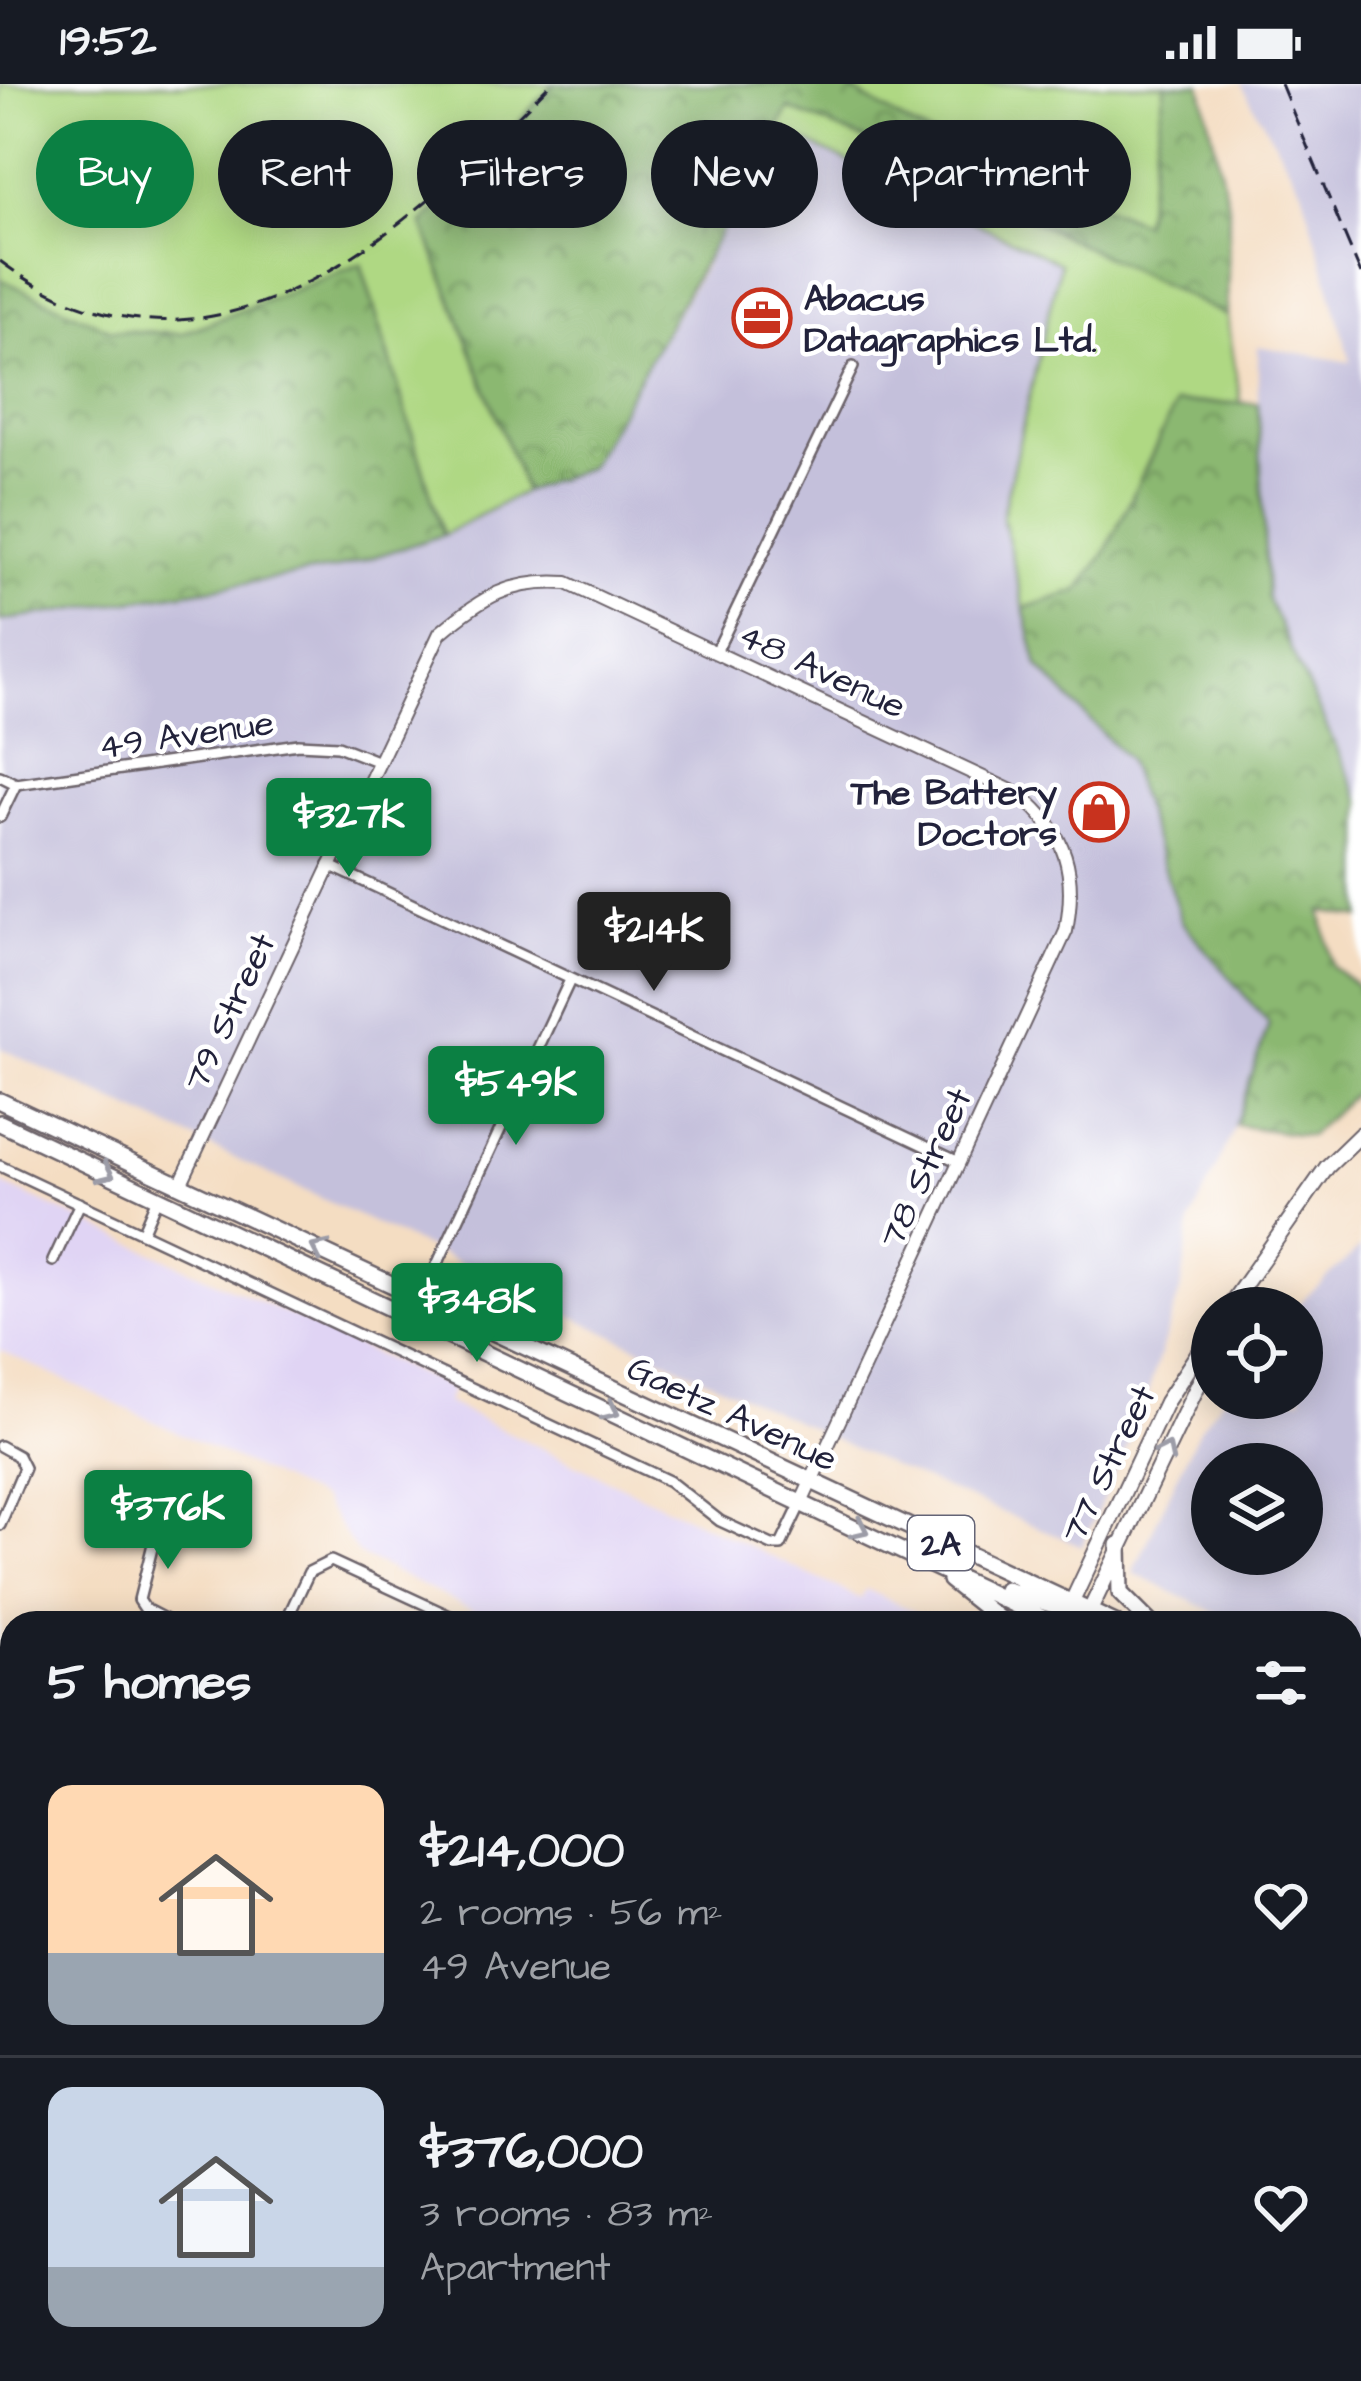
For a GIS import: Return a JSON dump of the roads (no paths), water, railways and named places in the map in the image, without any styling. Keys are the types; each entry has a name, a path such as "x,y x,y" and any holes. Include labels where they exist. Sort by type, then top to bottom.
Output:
{"main road":[{"name":"Gaetz Avenue","path":"0,1101 422,1297 1065,1611"},
{"name":"Gaetz Avenue","path":"0,1123 1029,1611"},
{"path":"1242,1287 1327,1167 1361,1134"},
{"path":"1249,1287 1273,1241"},
{"name":"77 Street","path":"1067,1611 1166,1402 1191,1364"},
{"name":"77 Street","path":"1089,1611 1191,1399"},
{"path":"1119,1545 1120,1593 1138,1611"},
{"path":"924,1559 1064,1611"},
{"path":"924,1559 989,1611"}],"street":[{"path":"716,652 853,367"},
{"name":"48 Avenue","path":"530,581 567,583 1020,795 1041,812 1066,851"},
{"name":"79 Street","path":"179,1185 440,633 484,595 530,581"},
{"name":"49 Avenue","path":"16,784 298,744 338,746 379,762"},
{"path":"0,776 16,784 0,817"},
{"name":"78 Street","path":"802,1501 1066,931 1075,887 1066,851"},
{"path":"329,866 959,1162"},
{"path":"422,1297 570,980"},
{"name":"Gaetz Avenue","path":"0,1166 669,1481 720,1521 772,1545 781,1545 802,1501"},
{"path":"142,1233 158,1198"},
{"path":"53,1261 80,1203"},
{"path":"0,1446 18,1456 24,1468 0,1525"},
{"path":"149,1611 139,1600 158,1524"},
{"path":"291,1611 309,1572 331,1561 429,1611"}],"railway":[{"path":"0,261 78,304 154,320 227,313 299,287 367,247 432,196 550,84"},
{"path":"1281,84 1361,274"}],"place":[{"name":"Abacus Datagraphics Ltd.","path":"762,318"},
{"name":"The Battery Doctors","path":"1099,812"}]}
